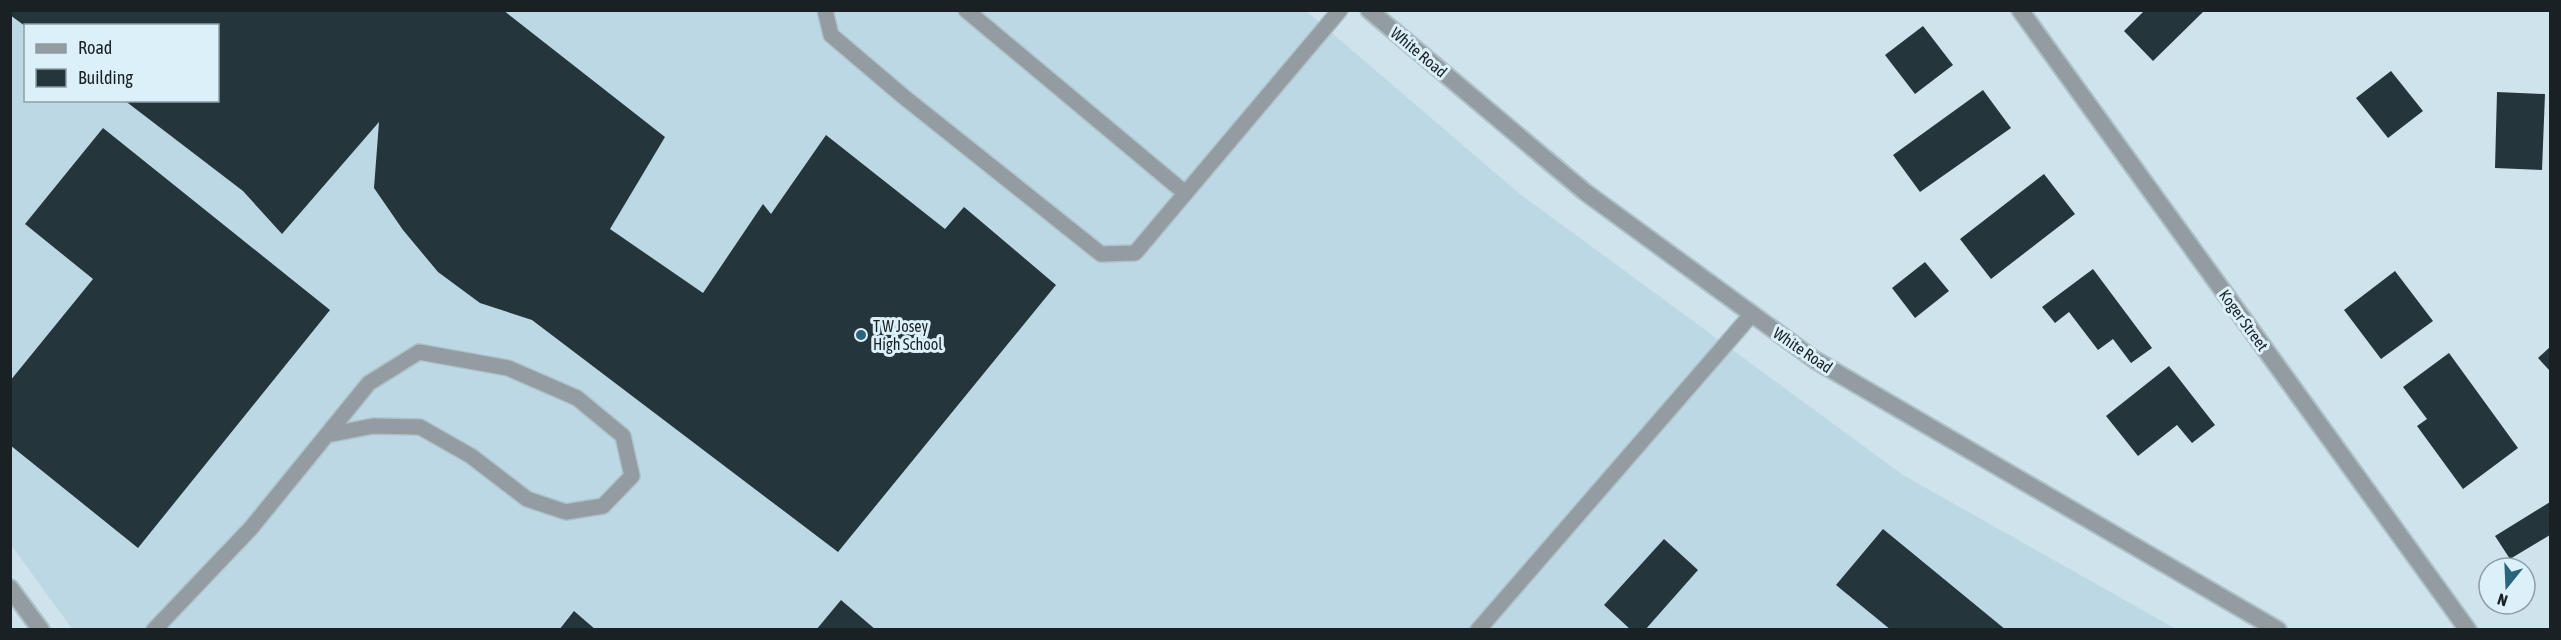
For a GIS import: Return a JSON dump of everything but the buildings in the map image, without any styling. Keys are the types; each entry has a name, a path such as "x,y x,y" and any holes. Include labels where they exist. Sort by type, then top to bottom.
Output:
{"street":[{"name":"White Road","path":"1369,10 1585,192 1815,360 2278,630"},
{"name":"Koger Street","path":"2020,10 2468,630"},
{"path":"10,588 41,630"}],"lane":[{"path":"825,10 831,35 904,97 1101,254 1134,252 1340,10"},
{"path":"966,10 1185,194"},
{"path":"1478,630 1752,314"},
{"path":"154,630 251,528 369,383 418,352 508,368 577,398 623,436 632,476 603,507 566,512 527,499 471,456 420,427 373,426 327,435"}],"shaded area":[{"name":"T W Josey High School","path":"1305,10 1520,194 1903,475 2176,629 73,630 11,545 11,11"}],"place":[{"name":"T W Josey High School","path":"861,335"}]}
